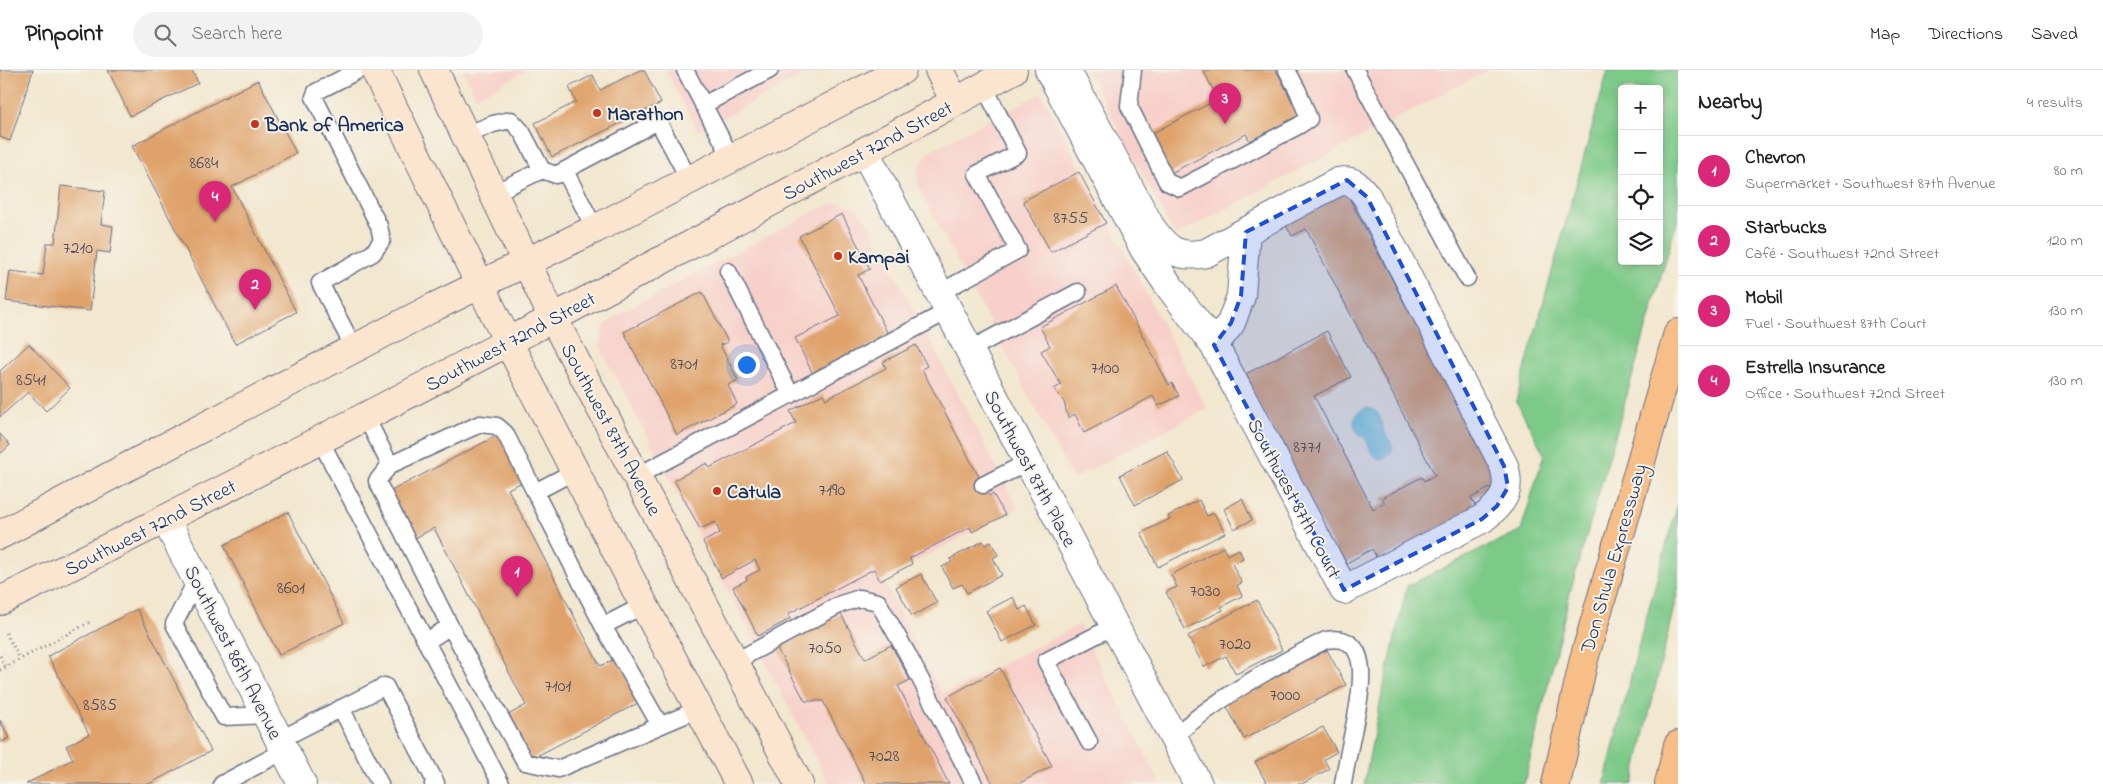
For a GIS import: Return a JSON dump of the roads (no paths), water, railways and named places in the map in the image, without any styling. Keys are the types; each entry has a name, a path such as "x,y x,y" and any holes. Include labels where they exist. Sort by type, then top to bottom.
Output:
{"highway":[{"name":"Don Shula Expressway","path":"1556,784 1584,659 1678,333"},
{"path":"1669,784 1678,745"}],"main road":[{"path":"375,70 508,342 644,606 739,784"},
{"name":"Southwest 87th Avenue","path":"434,70 553,318 799,784"},
{"path":"0,535 354,348 479,284 690,181 902,70"},
{"path":"939,70 955,102"},
{"name":"Southwest 72nd Street","path":"0,601 166,520 366,417 865,152 1013,70"}],"street":[{"name":"Southwest 87th Court","path":"1049,70 1144,249 1214,345 1344,590 1482,519 1497,506 1504,497 1508,487 1504,466 1368,197 1361,188 1354,182 1347,180 1338,182 1206,253 1192,256 1184,255 1163,244 1150,226 1066,70"},
{"name":"Southwest 87th Place","path":"865,152 1198,784"},
{"path":"1214,345 1231,323 1241,296 1246,232"},
{"name":"Southwest 86th Avenue","path":"166,520 302,784"}],"lane":[{"path":"354,348 320,283 373,253 382,240 379,226 314,97 316,92 359,70"},
{"path":"685,70 732,159"},
{"path":"703,105 770,70"},
{"path":"1134,70 1129,106 1167,182 1180,188 1308,119 1298,91 1287,70"},
{"path":"1355,70 1467,278"},
{"path":"637,476 791,395 943,302 1018,250 977,174 1018,153 984,86"},
{"path":"466,135 493,124 511,120 522,132 542,170 556,175 658,121 690,181"},
{"path":"494,193 542,170"},
{"path":"565,171 595,229"},
{"path":"728,271 791,395"},
{"path":"969,350 1078,292"},
{"path":"366,417 390,465"},
{"path":"660,725 603,626 505,433 497,426 480,424 390,465 377,482 450,626 525,762 558,769 699,709"},
{"path":"320,440 501,784"},
{"path":"983,485 1028,462"},
{"path":"535,492 575,471"},
{"path":"197,579 174,624 224,717 266,715"},
{"path":"734,662 841,604 860,598 878,602 908,655 974,784"},
{"path":"603,626 644,606"},
{"path":"426,642 450,626"},
{"path":"1089,742 1046,661 1114,626"},
{"path":"1173,737 1225,696 1262,674 1326,640 1334,638 1344,640 1357,653 1362,683 1343,784"},
{"path":"222,784 341,708 385,686 436,783 433,784"},
{"path":"341,708 380,784"}],"water":[{"path":"1366,408 1377,413 1392,446 1392,452 1383,459 1376,458 1366,440 1354,427 1355,417"}],"place":[{"name":"Marathon","path":"597,113"},
{"name":"Bank of America","path":"255,124"},
{"name":"Mobil","path":"1225,124"},
{"name":"Estrella Insurance","path":"215,222"},
{"name":"Kampai","path":"838,256"},
{"name":"Starbucks","path":"255,310"},
{"name":"Catula","path":"717,491"},
{"name":"Chevron","path":"517,597"}]}
